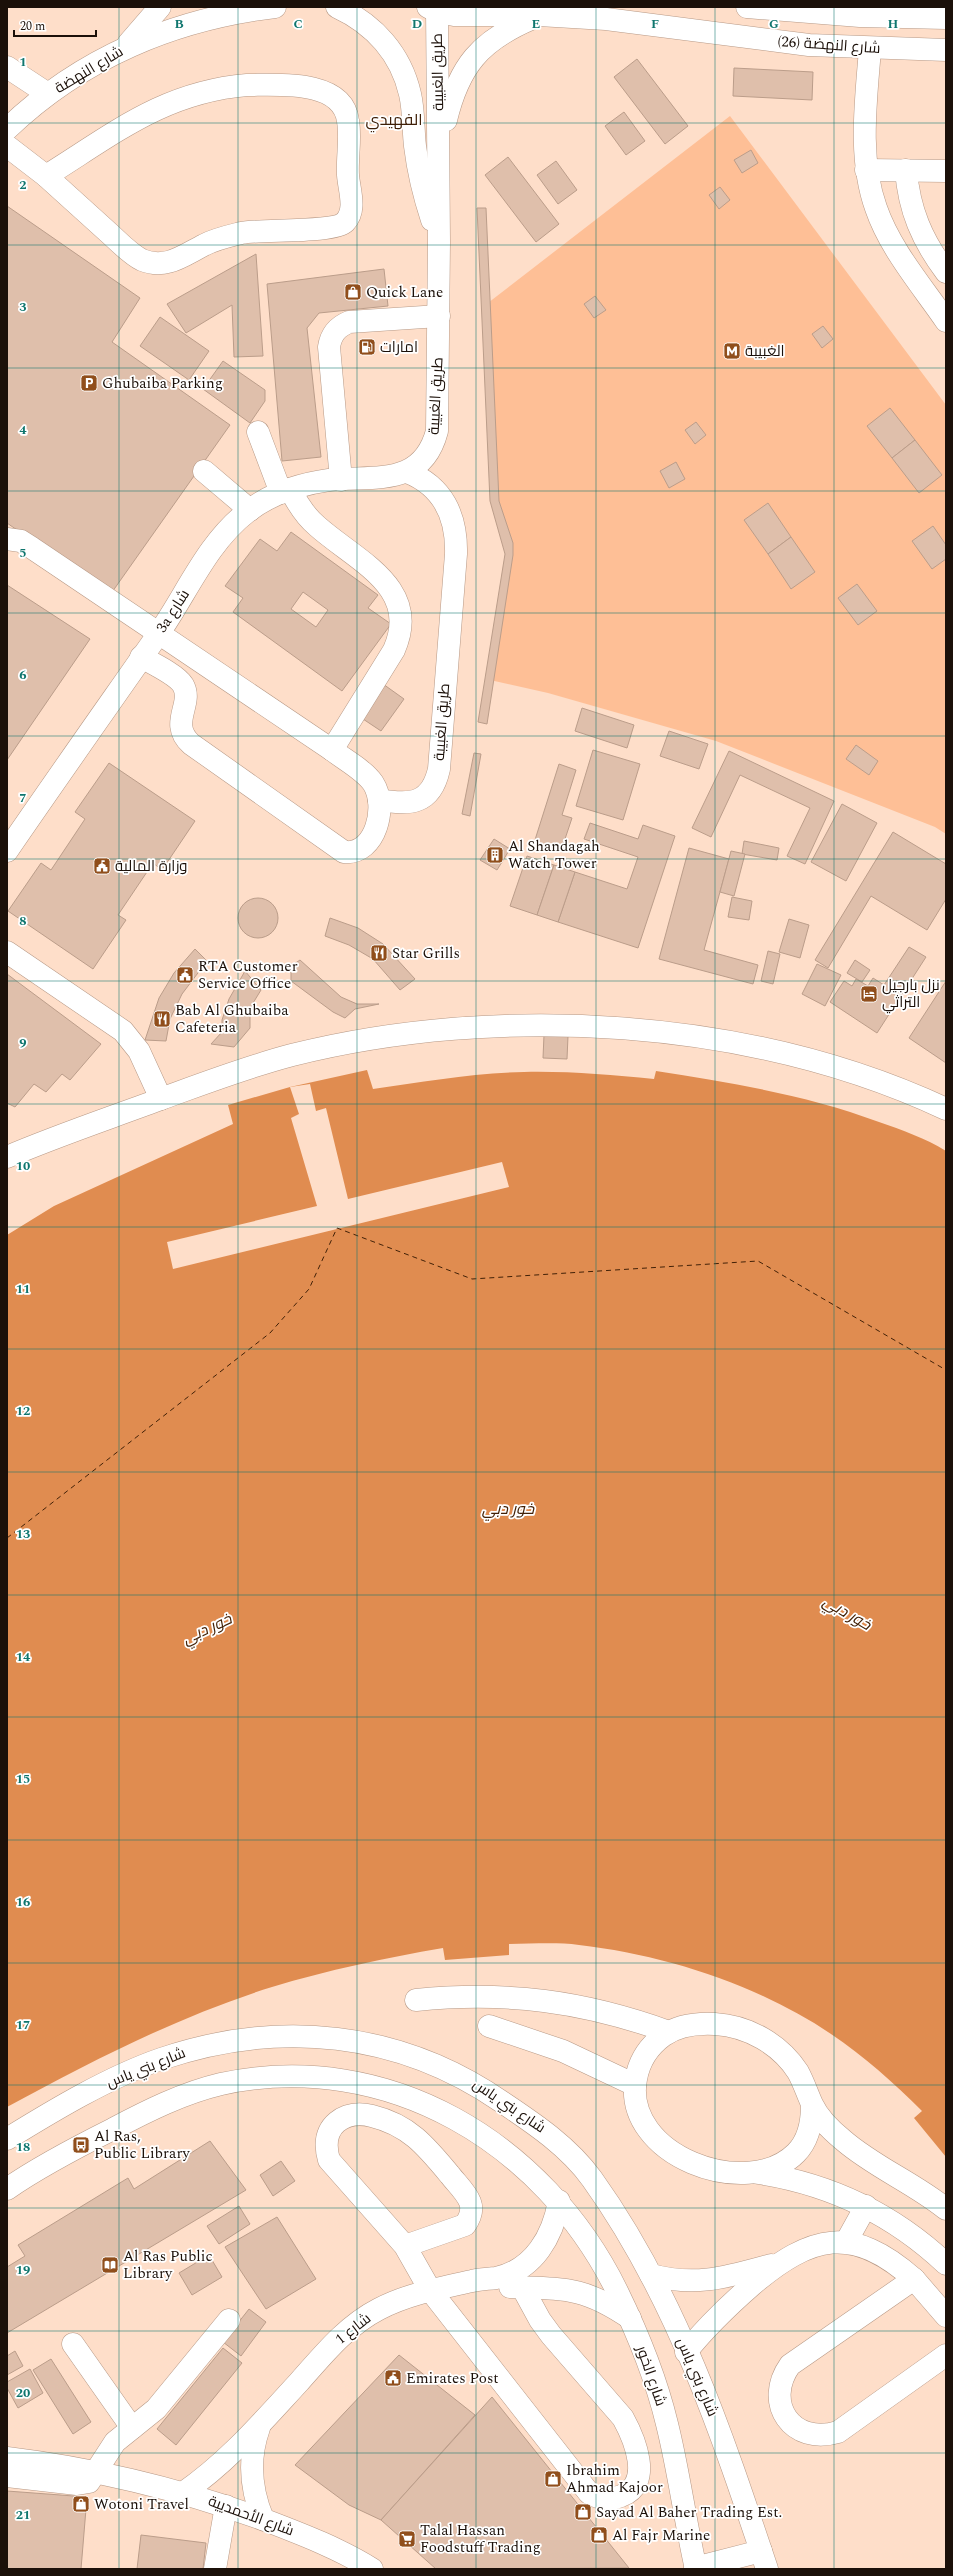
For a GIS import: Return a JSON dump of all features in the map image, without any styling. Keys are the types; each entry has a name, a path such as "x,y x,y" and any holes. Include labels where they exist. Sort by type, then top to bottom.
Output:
{"street":[{"path":"125,48 160,7"},
{"name":"شارع النهضة","path":"7,129 48,94 80,72 125,48 179,27 238,10 275,7"},
{"path":"337,7 364,22 379,36 389,47 404,73 411,96 421,179 439,242"},
{"name":"شارع النهضة (26)","path":"747,7 860,16 946,18"},
{"name":"طريق الغبيبة","path":"407,472 416,467 430,451 437,431 439,146 434,9"},
{"name":"شارع النهضة (26)","path":"434,9 454,15 539,15 606,19 809,45 870,49 946,50"},
{"path":"439,146 455,88 473,58 503,32 539,15"},
{"path":"870,49 865,150 866,170 876,209 884,227 903,258 946,321"},
{"path":"7,67 48,94"},
{"path":"7,146 46,176 127,249 142,260 159,264 176,261 205,244 240,233 275,229 326,229 336,227 345,222 351,213 352,203 348,175 348,121 342,104 336,97 320,89 272,85 223,87 175,100 152,110 46,176"},
{"path":"866,170 946,171"},
{"path":"906,170 912,211 937,248 946,272"},
{"path":"903,258 937,248"},
{"path":"341,480 329,347 333,334 337,328 349,322 439,316"},
{"path":"258,432 286,491 317,526 387,583 401,608 400,637 394,650 332,750"},
{"path":"204,471 250,510"},
{"name":"طريق الغبيبة","path":"379,800 404,804 415,802 432,789 439,769 456,554 454,524 450,510 437,491 418,476 407,472"},
{"name":"3a شارع","path":"7,851 159,633 216,544 230,526 250,510 286,491 307,484 386,477 407,472"},
{"path":"7,539 20,541 32,548 332,750 366,776 377,791 379,800 379,815 370,841 363,849 354,853 344,852 186,739 180,727 186,695 183,685 141,657"},
{"path":"183,685 200,661"},
{"path":"7,952 123,1031 138,1051 161,1099"},
{"path":"7,1157 223,1076 284,1058 348,1043 410,1033 557,1024 636,1029 708,1038 786,1054 872,1079 946,1109"},
{"path":"416,2000 489,1995 541,1999 599,2009 669,2032"},
{"path":"946,2209 924,2191 860,2154 842,2140 812,2105 797,2071 785,2056 755,2034 738,2028 701,2023 685,2026 669,2032 656,2041 645,2054 638,2069 634,2085 635,2102 640,2118 648,2132 660,2143 693,2164 712,2169 751,2172 810,2184 866,2206 912,2235 946,2264"},
{"path":"489,2026 563,2051 634,2085"},
{"name":"شارع بني ياس","path":"7,2139 67,2102 159,2060 216,2043 275,2036 327,2037 393,2049 449,2069 472,2081 549,2134 590,2177 624,2228 651,2275 686,2352 728,2452 764,2560"},
{"path":"7,2189 81,2145 159,2105 220,2084 284,2077 348,2081 410,2097 454,2117 496,2146 519,2163 559,2201"},
{"path":"751,2172 768,2169 783,2163 797,2152 806,2138 812,2122 812,2105"},
{"path":"405,2246 465,2225 470,2218 470,2202 420,2141 405,2128 387,2120 368,2115 343,2117 333,2125 327,2136 326,2148 329,2160 405,2246 430,2290 589,2493 600,2498 612,2499 623,2496 631,2490 639,2473 636,2447 630,2432 622,2418 544,2325 522,2287"},
{"name":"شارع 1","path":"183,2493 226,2460 260,2425 334,2342 355,2325 403,2298 430,2290 476,2280 497,2278 516,2270 533,2258 547,2241 553,2229 559,2201"},
{"name":"شارع الخور","path":"559,2201 601,2261 630,2318 645,2353 667,2424 696,2569"},
{"path":"846,2242 866,2206"},
{"path":"651,2275 669,2280 707,2281 778,2263 815,2245 846,2242 877,2251 914,2279 946,2316"},
{"path":"686,2352 713,2320 778,2263"},
{"path":"914,2279 790,2365 783,2375 779,2388 779,2401 783,2413 796,2427 813,2435 826,2436 838,2432 946,2355"},
{"name":"شارع 1","path":"476,2280 491,2285 522,2287 545,2286 568,2289 590,2296 630,2318"},
{"path":"7,2476 83,2485 93,2478 94,2471 115,2442 162,2404 229,2320"},
{"path":"73,2344 132,2428"},
{"name":"شارع 1","path":"260,2425 251,2466 254,2494 263,2519"},
{"name":"شارع الأحمديية","path":"7,2458 94,2471 183,2493 226,2506 263,2519 335,2549 372,2569"},
{"path":"215,2569 226,2506"},
{"path":"696,2569 764,2560"}],"shaded area":[{"path":"730,116 946,405 946,834 935,827 716,741 548,693 490,680 513,555 499,501 484,306"}],"water":[{"name":"خور دبي","path":"367,1070 373,1089 448,1078 505,1073 573,1073 654,1079 656,1071 741,1085 824,1104 905,1131 946,1151 946,2157 914,2118 922,2111 890,2080 855,2051 831,2034 773,2001 710,1975 645,1956 579,1945 544,1943 509,1944 509,1955 445,1960 443,1948 357,1965 272,1987 203,2012 136,2041 104,2056 7,2107 7,1235 54,1206 233,1124 228,1105 290,1087"}],"pier":[{"path":"310,1084 316,1111 326,1108 348,1199 502,1162 509,1187 173,1269 167,1242 317,1206 291,1118 299,1114 290,1087"}],"building":[{"path":"637,59 688,126 665,144 614,77"},
{"path":"734,68 813,72 812,100 733,96"},
{"path":"624,112 645,141 626,155 605,126"},
{"path":"751,150 758,163 742,173 734,160"},
{"path":"508,157 559,224 536,242 485,175"},
{"path":"556,161 577,190 558,204 537,175"},
{"path":"720,187 730,200 719,209 709,195"},
{"name":"Ghubaiba Parking","path":"7,206 140,298 112,342 230,425 110,595 7,523"},
{"path":"477,208 486,208 499,501 513,543 513,555 487,724 478,722 505,554 490,501"},
{"path":"256,254 263,356 234,357 232,305 186,333 167,304"},
{"path":"384,269 388,306 319,313 307,328 321,457 282,461 267,284"},
{"path":"595,296 606,310 594,318 584,304"},
{"path":"160,317 209,351 189,380 140,346"},
{"path":"823,326 833,339 822,348 812,334"},
{"path":"223,361 265,390 265,401 250,423 203,389"},
{"path":"890,408 915,440 892,458 867,426"},
{"path":"696,422 706,435 695,444 685,430"},
{"path":"915,440 942,475 919,493 892,458"},
{"path":"676,462 685,479 669,488 660,471"},
{"path":"768,503 791,537 768,554 744,520"},
{"path":"933,526 946,545 946,559 932,569 912,541"},
{"path":"291,532 378,595 368,608 391,624 342,691 233,612 243,598 225,586 260,539 277,551","holes":["303,592 328,610 316,627 291,609"]},
{"path":"791,537 815,572 791,589 768,554"},
{"path":"857,584 877,611 858,625 838,598"},
{"path":"7,585 90,639 7,760"},
{"path":"383,684 404,699 381,731 360,717"},
{"path":"582,708 634,725 627,748 575,731"},
{"path":"669,731 708,744 699,769 660,756"},
{"path":"856,745 878,761 869,775 846,759"},
{"path":"593,750 640,764 623,820 576,806"},
{"path":"729,751 834,801 805,864 787,856 810,808 740,775 711,837 692,828"},
{"path":"474,753 481,754 470,816 462,814"},
{"name":"وزارة المالية","path":"109,763 195,821 162,870 153,863 118,915 126,920 93,969 8,911 41,863 51,870 85,819 75,812"},
{"path":"559,764 576,770 562,815 572,818 561,851 534,843"},
{"path":"842,804 877,823 846,881 811,862"},
{"path":"590,823 638,839 643,825 675,836 638,948 558,922 575,872 627,889 638,857 584,839"},
{"path":"893,832 946,864 946,899 927,930 871,896 828,968 815,960"},
{"name":"Al Shandagah Watch Tower","path":"494,839 510,849 497,870 480,860"},
{"path":"744,841 779,848 777,860 742,854"},
{"path":"689,848 729,859 704,950 758,965 753,984 659,959"},
{"path":"731,851 745,854 734,896 720,892"},
{"path":"527,856 554,865 537,915 510,906"},
{"path":"554,865 575,872 558,922 537,915"},
{"path":"732,897 752,901 749,920 728,917"},
{"path":"262,898 269,901 275,907 278,918 277,926 269,935 262,938 254,938 247,935 239,926 238,914 241,907 250,899"},
{"name":"Star Grills","path":"330,918 358,928 383,944 415,979 400,990 373,959 349,945 325,936"},
{"path":"789,919 809,925 800,958 779,952"},
{"name":"نزل بارجيل التراثي","path":"909,947 926,957 877,1033 830,1002 844,981 852,986 856,979 868,986 873,978 884,985"},
{"path":"195,949 207,961 182,994 170,1019 166,1041 145,1040 159,998 174,973"},
{"path":"768,951 780,954 773,984 761,981"},
{"path":"300,960 341,997 357,1004 379,1004 355,1009 345,1018 333,1012 291,981 291,973 287,964 294,964"},
{"path":"855,960 870,970 862,982 847,973"},
{"path":"817,964 841,975 825,1006 802,994"},
{"path":"245,971 261,990 250,1008 250,1028 234,1047 211,1044 222,1032 222,1020 229,999"},
{"path":"7,974 101,1044 70,1080 62,1074 46,1092 34,1084 15,1107 7,1103"},
{"path":"946,981 946,1063 909,1038"},
{"path":"544,1035 568,1036 567,1059 543,1058"},
{"path":"210,2141 246,2190 7,2333 7,2267 25,2256 18,2245 128,2178 134,2189"},
{"path":"281,2161 295,2181 273,2196 260,2175"},
{"path":"239,2206 250,2224 219,2244 207,2226"},
{"path":"277,2217 316,2279 266,2309 225,2247"},
{"path":"209,2255 222,2277 192,2295 179,2273"},
{"path":"249,2309 266,2322 241,2356 223,2342"},
{"path":"223,2348 242,2363 176,2445 157,2429"},
{"path":"15,2351 23,2366 7,2375 7,2356"},
{"path":"399,2355 475,2415 381,2520 349,2505 295,2465"},
{"path":"51,2359 91,2422 73,2434 33,2370"},
{"path":"30,2369 43,2393 18,2408 7,2388 7,2382"},
{"path":"492,2397 629,2568 436,2569 381,2520"},
{"path":"7,2491 87,2497 81,2569 7,2569"},
{"path":"141,2535 206,2543 203,2569 137,2569"}],"ferry route":[{"path":"7,1538 270,1333 309,1289 337,1228 472,1279 758,1261 946,1370"}],"place":[{"name":"Quick Lane","path":"353,292"},
{"name":"امارات","path":"367,347"},
{"name":"الغبيبة","path":"732,351"},
{"name":"Ghubaiba Parking","path":"89,383"},
{"name":"Al Shandagah Watch Tower","path":"495,855"},
{"name":"وزارة المالية","path":"102,866"},
{"name":"Star Grills","path":"379,953"},
{"name":"RTA Customer Service Office","path":"185,975"},
{"name":"نزل بارجيل التراثي","path":"869,994"},
{"name":"Bab Al Ghubaiba Cafeteria","path":"162,1019"},
{"name":"Al Ras, Public Library","path":"81,2145"},
{"name":"Al Ras Public Library","path":"110,2265"},
{"name":"Emirates Post","path":"393,2378"},
{"name":"Ibrahim Ahmad Kajoor","path":"553,2479"},
{"name":"Wotoni Travel","path":"81,2504"},
{"name":"Sayad Al Baher Trading Est.","path":"583,2512"},
{"name":"Al Fajr Marine","path":"599,2535"},
{"name":"Talal Hassan Foodstuff Trading","path":"407,2539"}],"district":[{"name":"الفهيدي","path":"394,120"}]}
